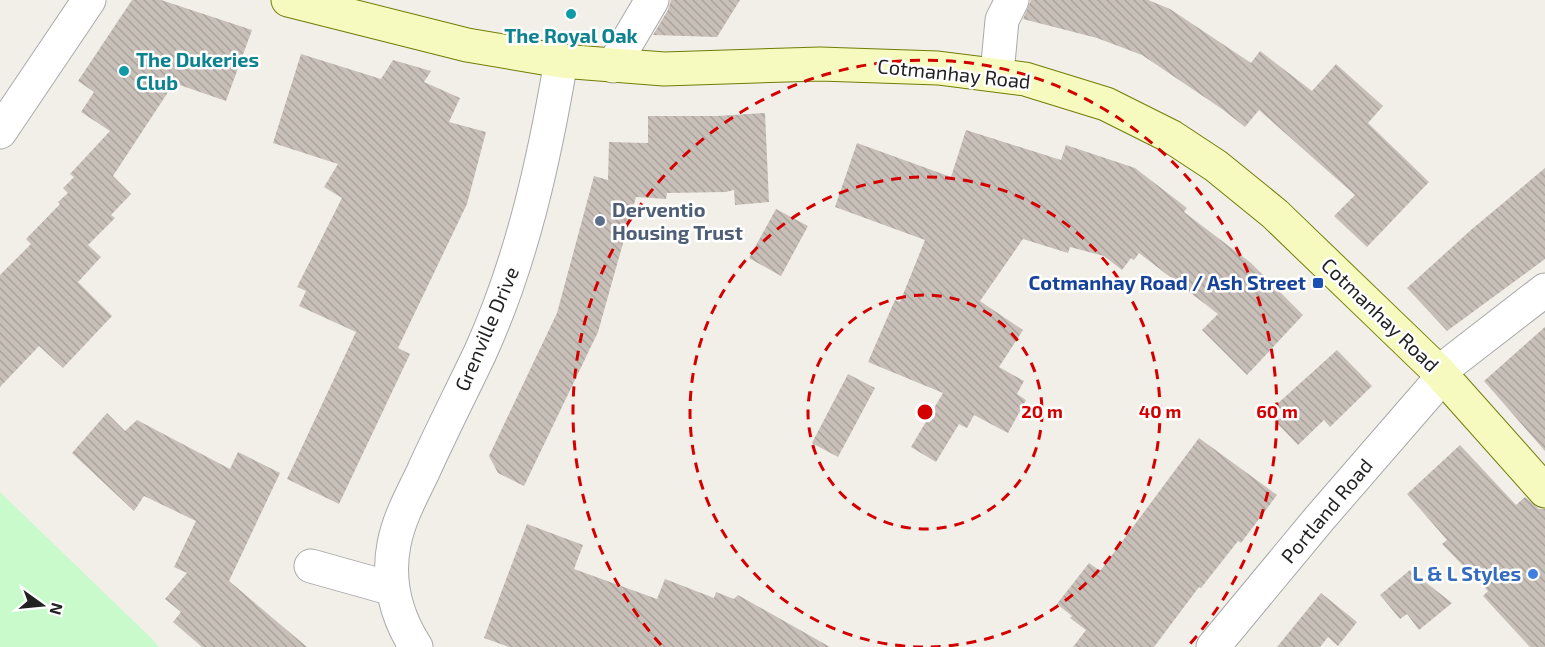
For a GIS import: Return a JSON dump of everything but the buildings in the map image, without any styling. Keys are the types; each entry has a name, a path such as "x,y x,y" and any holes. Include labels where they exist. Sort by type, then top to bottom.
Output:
{"street":[{"path":"0,132 89,0"},
{"name":"Cotmanhay Road","path":"288,0 467,45 561,61 663,69 820,64 938,68 997,74 1050,85 1106,104 1155,128 1199,155 1237,182 1275,214 1441,374 1545,490"},
{"path":"613,66 652,0"},
{"path":"997,74 1002,20 1012,0"},
{"name":"Grenville Drive","path":"417,647 405,629 393,589 391,566 399,525 480,353 507,289 543,155 561,61"},
{"name":"Portland Road","path":"1213,647 1441,374 1545,290"},
{"path":"311,566 393,589"}],"green space":[{"path":"0,492 150,637 159,647 0,647"}],"place":[{"name":"The Royal Oak","path":"571,14"},
{"name":"The Dukeries Club","path":"124,71"},
{"name":"Derventio Housing Trust","path":"600,221"},
{"name":"Cotmanhay Road / Ash Street","path":"1318,283"},
{"name":"L & L Styles","path":"1533,574"}]}
